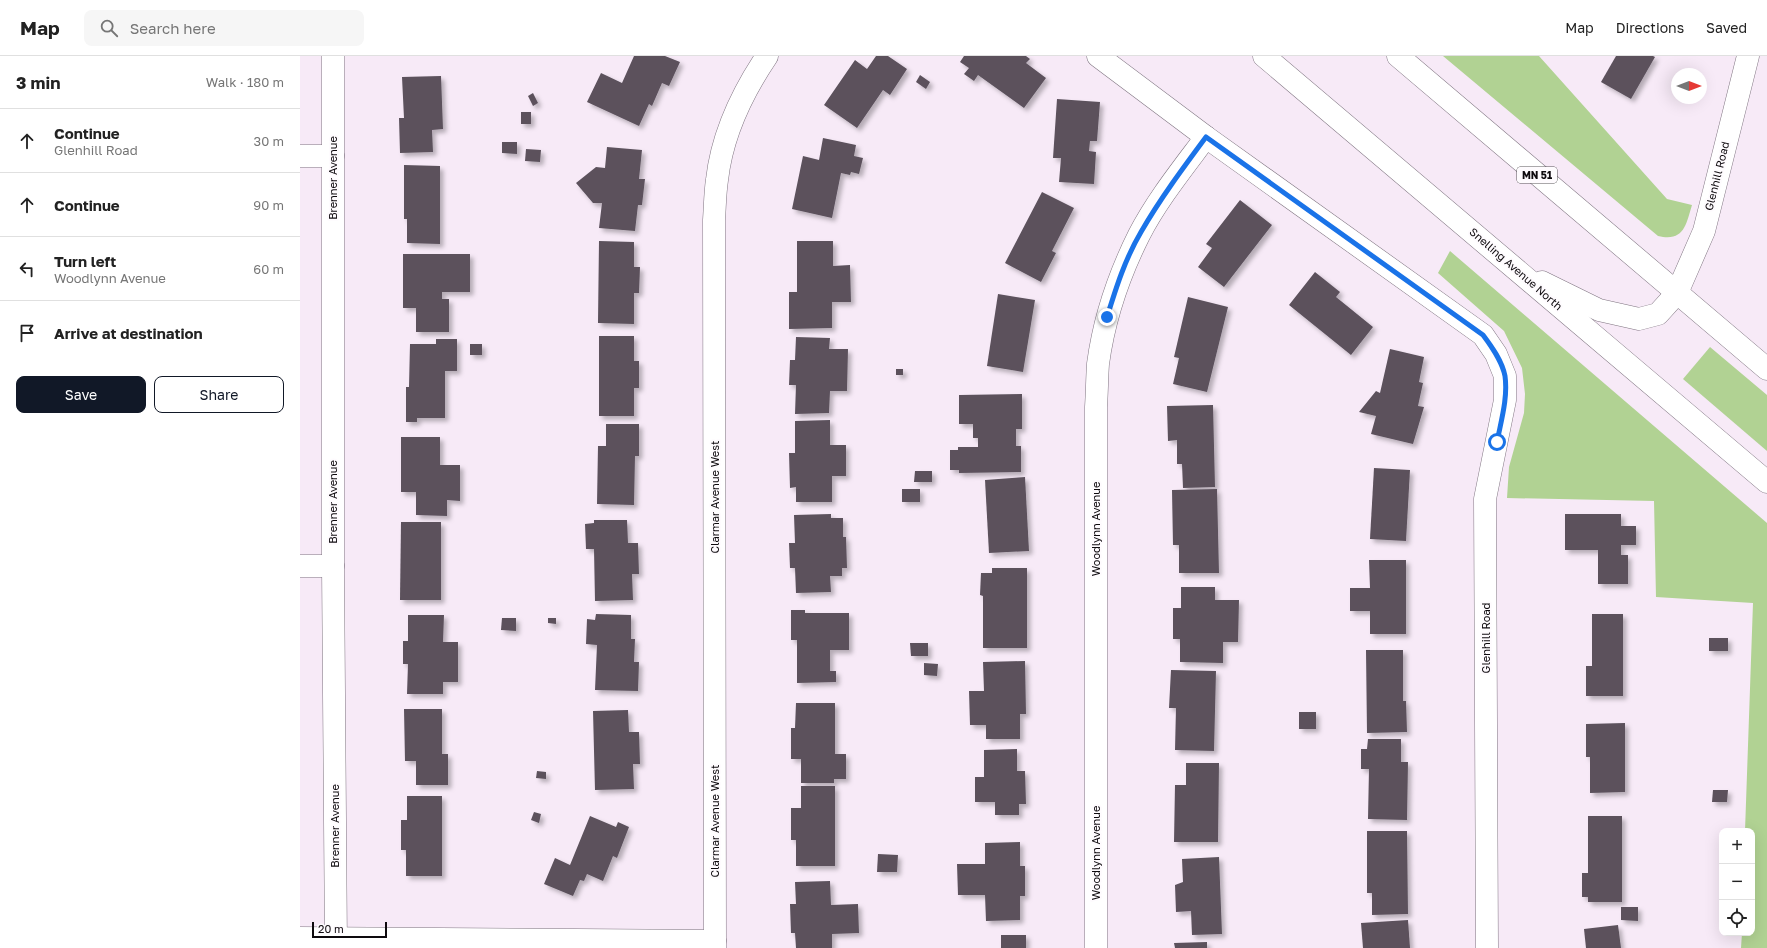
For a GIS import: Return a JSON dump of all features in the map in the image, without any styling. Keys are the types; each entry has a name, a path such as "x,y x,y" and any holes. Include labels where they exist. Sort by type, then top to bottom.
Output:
{"main road":[{"name":"Brenner Avenue","path":"333,56 333,566 336,943"},
{"name":"Clarmar Avenue West","path":"715,945 714,220 717,179 726,139 740,101 767,56"},
{"path":"1098,56 1206,137"},
{"name":"Snelling Avenue North","path":"1264,56 1767,482"},
{"name":"MN 51","path":"1398,56 1767,369"},
{"name":"Glenhill Road","path":"1510,265 1599,310 1639,319 1658,314 1677,293 1704,231 1748,56"},
{"name":"Glenhill Road","path":"1206,137 1483,335 1496,354 1505,376 1505,400 1485,499 1487,948"},
{"name":"Woodlynn Avenue","path":"1096,948 1096,406 1098,364 1107,317 1121,274 1140,234 1164,195 1206,137"},
{"path":"300,156 333,156"},
{"path":"300,566 333,566"},
{"path":"300,938 336,943 715,945"}],"green space":[{"path":"1443,56 1539,56 1667,199 1692,205 1688,219 1682,230 1679,234 1673,236 1658,236"},
{"path":"1450,251 1767,523 1767,948 1741,948 1742,936 1755,936 1755,828 1745,828 1753,603 1656,597 1654,501 1507,498 1509,467 1524,413 1525,394 1522,368 1504,331 1438,273"},
{"path":"1710,347 1767,395 1767,451 1683,379"}],"building":[{"path":"634,56 665,56 680,62 669,86 662,83 652,106 649,104 639,126 587,102 601,73 622,83"},
{"path":"876,56 888,56 907,69 890,95 883,90 857,128 824,105 855,60 867,69"},
{"path":"964,56 1026,56 1030,59 1026,63 1046,78 1024,108 978,75 974,81 964,74 969,68 960,62"},
{"path":"1616,56 1655,57 1631,99 1601,82"},
{"path":"920,75 930,82 926,89 916,82"},
{"path":"441,76 443,129 432,130 433,152 400,153 399,118 404,118 402,77"},
{"path":"533,93 538,103 533,106 528,96"},
{"path":"1057,99 1100,102 1097,141 1090,141 1089,151 1096,152 1094,184 1059,182 1061,158 1053,158"},
{"path":"521,112 531,112 531,124 521,124"},
{"path":"823,138 856,145 854,156 863,158 859,174 851,172 850,175 841,173 832,218 792,209 803,156 819,160"},
{"path":"502,142 517,142 517,154 502,153"},
{"path":"607,147 642,150 639,179 645,179 642,205 638,205 635,231 599,228 602,203 593,203 576,183 596,167 605,168"},
{"path":"526,149 541,150 540,162 525,161"},
{"path":"404,165 440,166 440,244 407,243 407,219 404,219"},
{"path":"1042,192 1074,208 1052,251 1056,253 1041,282 1005,263"},
{"path":"1240,200 1272,225 1224,287 1198,267 1212,248 1206,244"},
{"path":"599,241 634,242 634,267 640,267 639,293 634,293 634,324 598,323"},
{"path":"797,241 833,241 833,266 850,265 851,302 832,302 832,328 789,329 789,292 797,292"},
{"path":"403,254 470,254 470,292 442,292 442,299 449,299 449,332 416,332 416,308 403,308"},
{"path":"1315,272 1340,292 1336,297 1373,327 1351,355 1289,305"},
{"path":"998,294 1035,300 1023,372 987,366"},
{"path":"1188,297 1228,307 1207,392 1173,384 1179,358 1174,357"},
{"path":"599,336 634,336 634,361 639,361 639,388 634,388 634,416 599,416"},
{"path":"796,337 830,338 829,349 848,349 847,391 830,391 829,413 795,414 796,385 789,385 790,360 795,360"},
{"path":"436,339 457,339 457,371 445,371 445,418 417,418 417,422 406,422 406,387 409,387 410,344 436,344"},
{"path":"470,344 482,344 482,355 470,355"},
{"path":"1390,349 1424,357 1419,382 1423,383 1418,406 1424,407 1413,444 1371,434 1376,416 1359,412 1376,391 1380,393"},
{"path":"896,369 903,369 903,375 896,375"},
{"path":"1022,394 1022,429 1016,429 1016,446 1021,446 1021,472 959,473 959,470 950,470 950,450 958,450 958,447 978,447 978,438 973,438 973,424 959,424 959,395"},
{"path":"1213,405 1215,487 1183,488 1182,464 1177,464 1177,440 1168,441 1167,406"},
{"path":"830,420 830,445 846,445 846,476 832,476 832,502 796,502 796,487 790,488 789,453 795,453 795,421"},
{"path":"606,424 639,424 639,456 635,456 634,505 597,504 598,446 606,446"},
{"path":"401,437 440,437 440,465 460,465 460,501 447,500 447,516 416,515 416,492 401,492"},
{"path":"1374,468 1410,470 1406,541 1370,539"},
{"path":"915,471 932,471 932,482 914,482"},
{"path":"1025,477 1029,551 989,553 985,480"},
{"path":"902,489 920,489 920,502 902,502"},
{"path":"1217,489 1219,573 1179,573 1179,545 1173,545 1172,490"},
{"path":"831,514 831,518 843,518 843,537 846,537 847,568 842,568 842,576 830,576 831,592 796,593 795,568 790,568 789,543 795,543 794,515"},
{"path":"1565,514 1621,514 1621,526 1636,526 1636,545 1621,545 1621,555 1628,555 1628,584 1598,584 1598,550 1565,550"},
{"path":"594,520 627,520 628,543 638,543 639,574 632,574 633,600 595,601 594,549 586,549 585,524 594,523"},
{"path":"401,522 441,522 441,600 400,600"},
{"path":"1369,560 1406,560 1406,634 1370,634 1370,611 1350,611 1350,588 1370,588"},
{"path":"992,568 1027,568 1027,648 983,648 983,596 980,595 981,573 992,573"},
{"path":"1181,587 1215,587 1215,600 1239,600 1238,642 1223,642 1223,663 1180,662 1180,639 1173,639 1173,608 1181,608"},
{"path":"791,610 805,610 805,613 849,613 849,650 830,650 830,671 836,671 836,682 797,683 797,640 791,640"},
{"path":"596,614 631,615 631,639 635,639 634,662 639,662 638,691 595,690 597,645 586,644 587,619 595,620"},
{"path":"1592,614 1623,614 1623,696 1586,696 1586,666 1592,666"},
{"path":"408,615 444,615 443,642 458,642 458,682 443,682 443,694 407,694 408,664 403,664 403,641 408,641"},
{"path":"502,618 516,618 516,631 501,630"},
{"path":"548,618 556,618 556,624 548,623"},
{"path":"1709,638 1728,638 1728,651 1709,651"},
{"path":"910,643 928,643 928,656 911,656"},
{"path":"1366,650 1403,650 1403,701 1406,701 1407,732 1367,733"},
{"path":"1025,661 1026,714 1020,714 1020,739 986,739 986,725 970,725 969,691 984,691 983,662"},
{"path":"924,663 938,664 937,676 924,675"},
{"path":"1171,670 1216,671 1214,751 1175,750 1176,708 1169,708"},
{"path":"796,703 835,703 835,754 846,754 846,779 834,779 834,783 801,783 801,759 791,759 791,728 795,728"},
{"path":"404,709 442,709 442,754 448,754 448,785 416,785 416,761 405,761"},
{"path":"628,710 629,732 639,732 640,764 633,764 634,789 595,790 593,711"},
{"path":"1299,712 1316,712 1316,729 1299,729"},
{"path":"1625,723 1625,792 1590,793 1590,757 1586,757 1586,724"},
{"path":"1368,739 1401,739 1401,762 1408,762 1407,820 1368,819 1369,769 1361,769 1361,749 1367,749"},
{"path":"1017,749 1017,771 1025,771 1026,804 1019,804 1019,815 995,815 995,802 975,802 975,777 984,777 984,750"},
{"path":"1186,763 1219,763 1218,842 1174,842 1175,785 1186,785"},
{"path":"537,771 546,772 546,779 536,778"},
{"path":"801,786 835,786 835,866 796,866 796,840 791,840 791,808 801,808"},
{"path":"1713,790 1728,790 1727,802 1712,802"},
{"path":"407,796 442,796 442,876 406,876 406,850 401,850 401,820 407,820"},
{"path":"534,812 541,814 539,823 531,820"},
{"path":"590,816 616,827 618,822 629,827 617,858 613,856 603,881 587,874 584,881 580,880 573,896 544,884 555,858 570,865"},
{"path":"1588,816 1622,816 1622,902 1588,902 1588,897 1582,897 1582,873 1588,873"},
{"path":"1367,831 1407,831 1408,914 1372,915 1372,893 1367,893"},
{"path":"1020,842 1020,866 1025,866 1025,896 1020,896 1020,920 986,921 985,895 958,895 957,864 985,864 985,843"},
{"path":"878,854 898,855 897,872 877,872"},
{"path":"1219,857 1222,934 1192,935 1191,911 1176,912 1175,885 1183,882 1182,859"},
{"path":"830,881 831,905 858,904 859,933 832,934 832,948 796,948 795,933 791,933 790,904 796,904 795,882"},
{"path":"1621,907 1638,907 1638,921 1621,920"},
{"path":"1408,920 1410,948 1363,948 1361,923"},
{"path":"1618,925 1621,948 1586,948 1584,929"},
{"path":"1001,935 1026,935 1026,948 1001,948"},
{"path":"1207,942 1207,948 1175,948 1174,943"}],"route":[{"path":"1107,317 1121,274 1140,234 1164,195 1206,137 1483,335 1496,354 1505,376 1505,400 1497,442"}]}
